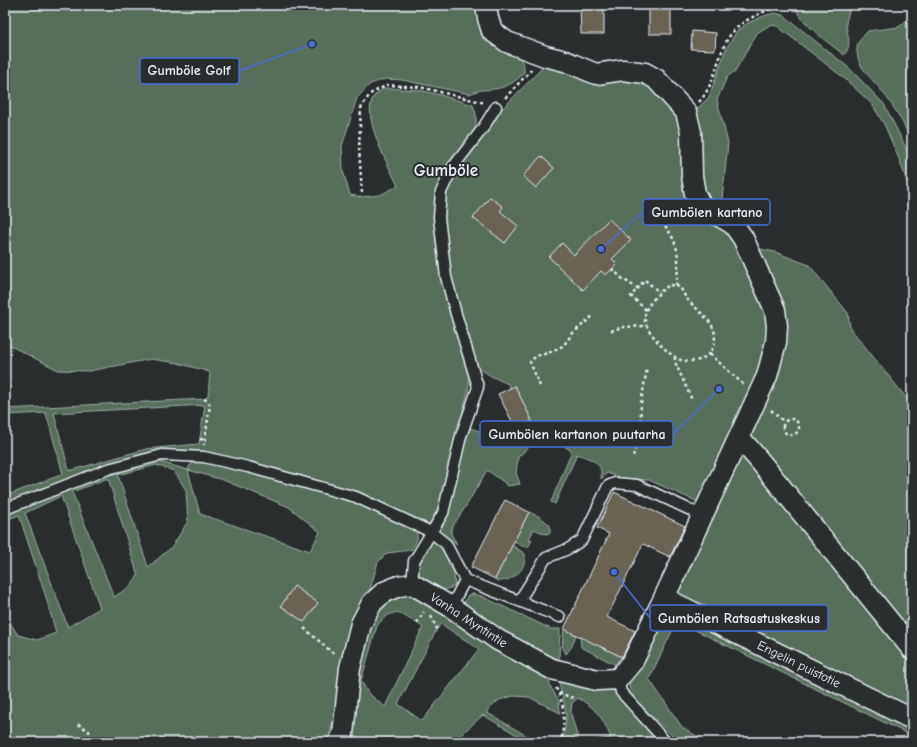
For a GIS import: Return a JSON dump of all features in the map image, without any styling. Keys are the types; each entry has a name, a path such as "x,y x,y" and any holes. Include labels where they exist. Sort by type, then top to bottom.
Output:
{"street":[{"path":"486,5 492,31 507,42 545,56 565,61 596,74 623,70 645,73 656,79 686,112 691,132 692,176 695,194 703,209 733,224 743,238 775,310 777,326 776,342 767,376 701,515 664,598 633,661 618,678"},
{"path":"739,437 912,650"},
{"path":"339,742 343,734 350,668 361,624 372,603 384,592 399,586 412,584"},
{"name":"Vanha Myntintie","path":"412,584 451,607 498,640 552,668 597,680 618,678"},
{"name":"Engelin puistotie","path":"664,598 912,719"}],"lane":[{"path":"412,584 414,561 443,513 461,436 478,387 446,277 439,217 441,192 453,168 496,107"},
{"path":"5,509 108,469 162,454 204,457 248,467 356,497 431,532 446,544 466,580 560,617"},
{"path":"519,601 546,558 568,549 582,540 608,486 615,483 637,485 701,515"},
{"path":"451,607 466,580"},
{"path":"618,678 621,692 666,742"}],"path":[{"path":"686,112 706,95 724,47 731,34 755,15 779,6"},
{"path":"362,193 359,148 361,108 370,94 387,85 420,87 496,107 545,56"},
{"path":"665,226 675,241 678,254 676,286"},
{"path":"612,269 623,279 638,289"},
{"path":"646,310 631,296 646,280 660,292"},
{"path":"670,286 680,287 687,299 711,325 714,331 713,348 710,354 704,359 692,361 681,360 675,357 659,342 646,326 646,310 660,292 670,286"},
{"path":"540,386 530,362 536,356 548,353 563,346 573,333 594,314"},
{"path":"611,331 623,327 646,326"},
{"path":"675,357 675,362 692,400"},
{"path":"633,456 640,435 641,403 647,368"},
{"path":"204,399 208,401 210,405 204,457"},
{"path":"789,419 797,420 800,425 799,431 792,436 783,430 784,422 789,419"},
{"path":"200,440 205,440"},
{"path":"304,628 350,668"},
{"path":"552,668 551,680 559,693 564,718 561,742"},
{"path":"559,693 575,700"},
{"path":"78,724 89,731 90,742"}],"green space":[{"path":"5,5 479,5 519,56 524,65 524,73 507,85 494,89 480,90 470,94 402,80 385,79 370,84 357,98 342,146 343,171 350,195 361,197 380,195 398,186 377,141 371,116 371,105 374,96 384,88 419,90 473,105 476,114 476,132 483,136 500,111 547,63 628,76 651,84 695,111 709,97 726,49 737,31 748,23 764,16 774,13 783,15 849,68 884,104 912,163 912,196 885,126 872,104 844,78 777,26 770,25 757,33 735,71 727,77 717,100 728,143 721,209 755,248 775,252 809,265 848,313 850,328 912,405 912,715 680,598 674,591 698,502 649,480 622,478 607,473 601,479 600,468 598,465 592,460 577,454 555,504 551,502 572,451 559,443 543,443 530,446 518,457 516,473 520,484 508,486 487,470 452,527 451,534 457,544 446,536 442,532 440,526 467,427 510,441 524,435 520,427 532,420 515,387 510,389 508,384 477,367 470,370 468,391 441,501 429,526 211,453 196,453 78,475 5,504 5,496 63,474 46,413 5,415 5,409 204,399 208,396 210,372 178,363 151,359 89,371 58,370 5,343","holes":["205,405 199,444 146,449 69,471 54,413"]},
{"path":"794,5 851,5 846,24 849,44 844,55 809,26"},
{"path":"904,5 912,5 912,143 906,129 894,109 881,90 862,68 857,52 858,43 868,31 899,27 907,20 909,12"},
{"path":"198,461 208,461 356,501 413,526 417,533 415,544 411,550 387,553 378,562 340,691 328,742 5,742 5,615 18,635 37,640 56,633 19,515 5,520 5,511 54,492 138,465 160,462 188,470 191,464","holes":["156,465 174,471 186,490 188,521 172,547 148,567 118,475","188,470 223,480 289,507 320,532 310,551 200,514","108,478 138,576 128,588 114,597 72,492","61,496 100,608 68,627 25,513"]},
{"path":"529,512 540,517 550,525 550,533 545,534 534,529 529,539 532,540 528,547 522,546 514,541"},
{"path":"430,539 438,540 453,563 455,585 450,588 437,589 430,586 420,577 417,565 422,552"},
{"path":"512,545 525,554 524,565 513,577 503,581 497,581 495,579"},
{"path":"406,590 549,672 550,686 559,701 560,713 529,697 513,696 499,700 486,712 537,742 529,742 483,715 456,739 459,742 345,742 355,655 378,600","holes":["398,612 423,627 385,707 368,693 361,681 377,626 386,617","441,624 479,649 422,721 398,704"]},
{"path":"473,594 481,596 551,629 560,629 559,659 557,663 553,663 464,608 468,595"},
{"path":"671,613 684,614 912,726 912,736 691,628 676,623 649,679 682,727 706,742 679,742 630,695 629,684 631,672 660,618"},
{"path":"564,629 576,635 572,646 566,654 562,646"},
{"path":"580,636 624,658 621,664 616,665 581,647"},
{"path":"558,676 579,679 615,691 650,730 657,742 613,741 606,742 579,742 562,742 566,714","holes":["578,698 595,710 605,725 611,738 579,742 572,718 572,703"]}],"building":[{"path":"580,5 604,5 604,34 581,34"},
{"path":"649,5 671,5 671,34 649,34"},
{"path":"692,31 716,33 715,50 691,49"},
{"path":"541,156 554,168 536,188 523,176"},
{"path":"490,197 503,207 500,211 518,226 505,243 473,218"},
{"path":"609,219 631,240 612,259 617,264 606,275 601,271 583,290 549,257 562,243 574,255"},
{"path":"515,386 532,421 516,429 498,394"},
{"path":"614,492 685,526 670,557 643,544 607,617 635,631 622,657 564,629 609,534 597,528"},
{"path":"505,500 529,512 495,579 471,567"},
{"path":"294,586 318,603 304,622 281,606"}],"place":[{"name":"Gumböle Golf","path":"312,44"},
{"name":"Gumbölen kartano","path":"601,249"},
{"name":"Gumbölen kartanon puutarha","path":"719,389"},
{"name":"Gumbölen Ratsastuskeskus","path":"614,572"}],"district":[{"name":"Gumböle","path":"446,170"}]}
